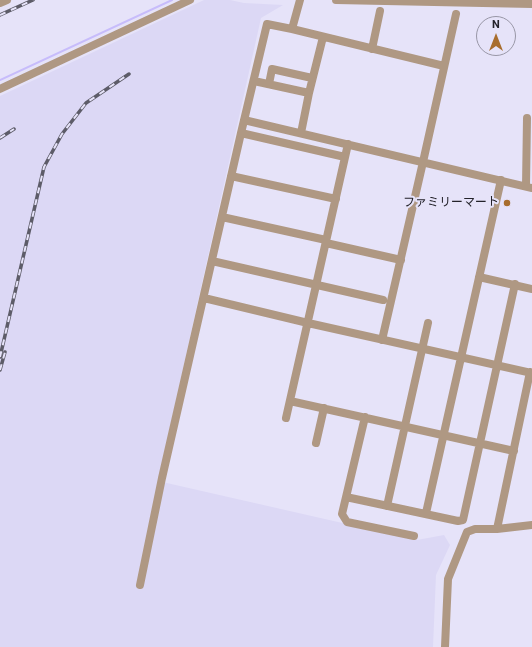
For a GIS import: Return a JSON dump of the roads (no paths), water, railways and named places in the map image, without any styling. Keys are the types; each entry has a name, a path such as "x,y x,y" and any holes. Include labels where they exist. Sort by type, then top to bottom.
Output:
{"street":[{"path":"0,3 7,0"},
{"path":"0,88 190,0"},
{"path":"292,29 300,0"},
{"path":"336,0 532,4"},
{"path":"372,49 380,11"},
{"path":"382,340 424,162 456,14"},
{"path":"140,585 162,478 267,24 444,66"},
{"path":"301,133 312,78 323,37"},
{"path":"269,84 272,69 312,78"},
{"path":"254,81 309,93"},
{"path":"244,120 529,187 527,118"},
{"path":"241,133 345,157"},
{"path":"286,418 348,144"},
{"path":"232,176 336,199"},
{"path":"426,513 500,180"},
{"path":"222,217 401,260"},
{"path":"212,261 383,300"},
{"path":"479,277 532,288"},
{"path":"346,496 458,521 463,520 515,284"},
{"path":"204,298 531,373 497,529"},
{"path":"387,506 428,323"},
{"path":"290,401 514,451"},
{"path":"316,443 324,408"},
{"path":"364,417 342,514 347,522 414,536"},
{"path":"445,647 448,579 467,532 475,529 497,529 532,525"}],"waterway":[{"path":"0,80 172,0"}],"railway":[{"path":"0,15 33,0"},
{"path":"0,357 44,167 62,134 86,103 129,74"},
{"path":"0,138 14,129"},
{"path":"0,370 5,352"}],"place":[{"name":"ファミリーマート","path":"507,203"}]}
